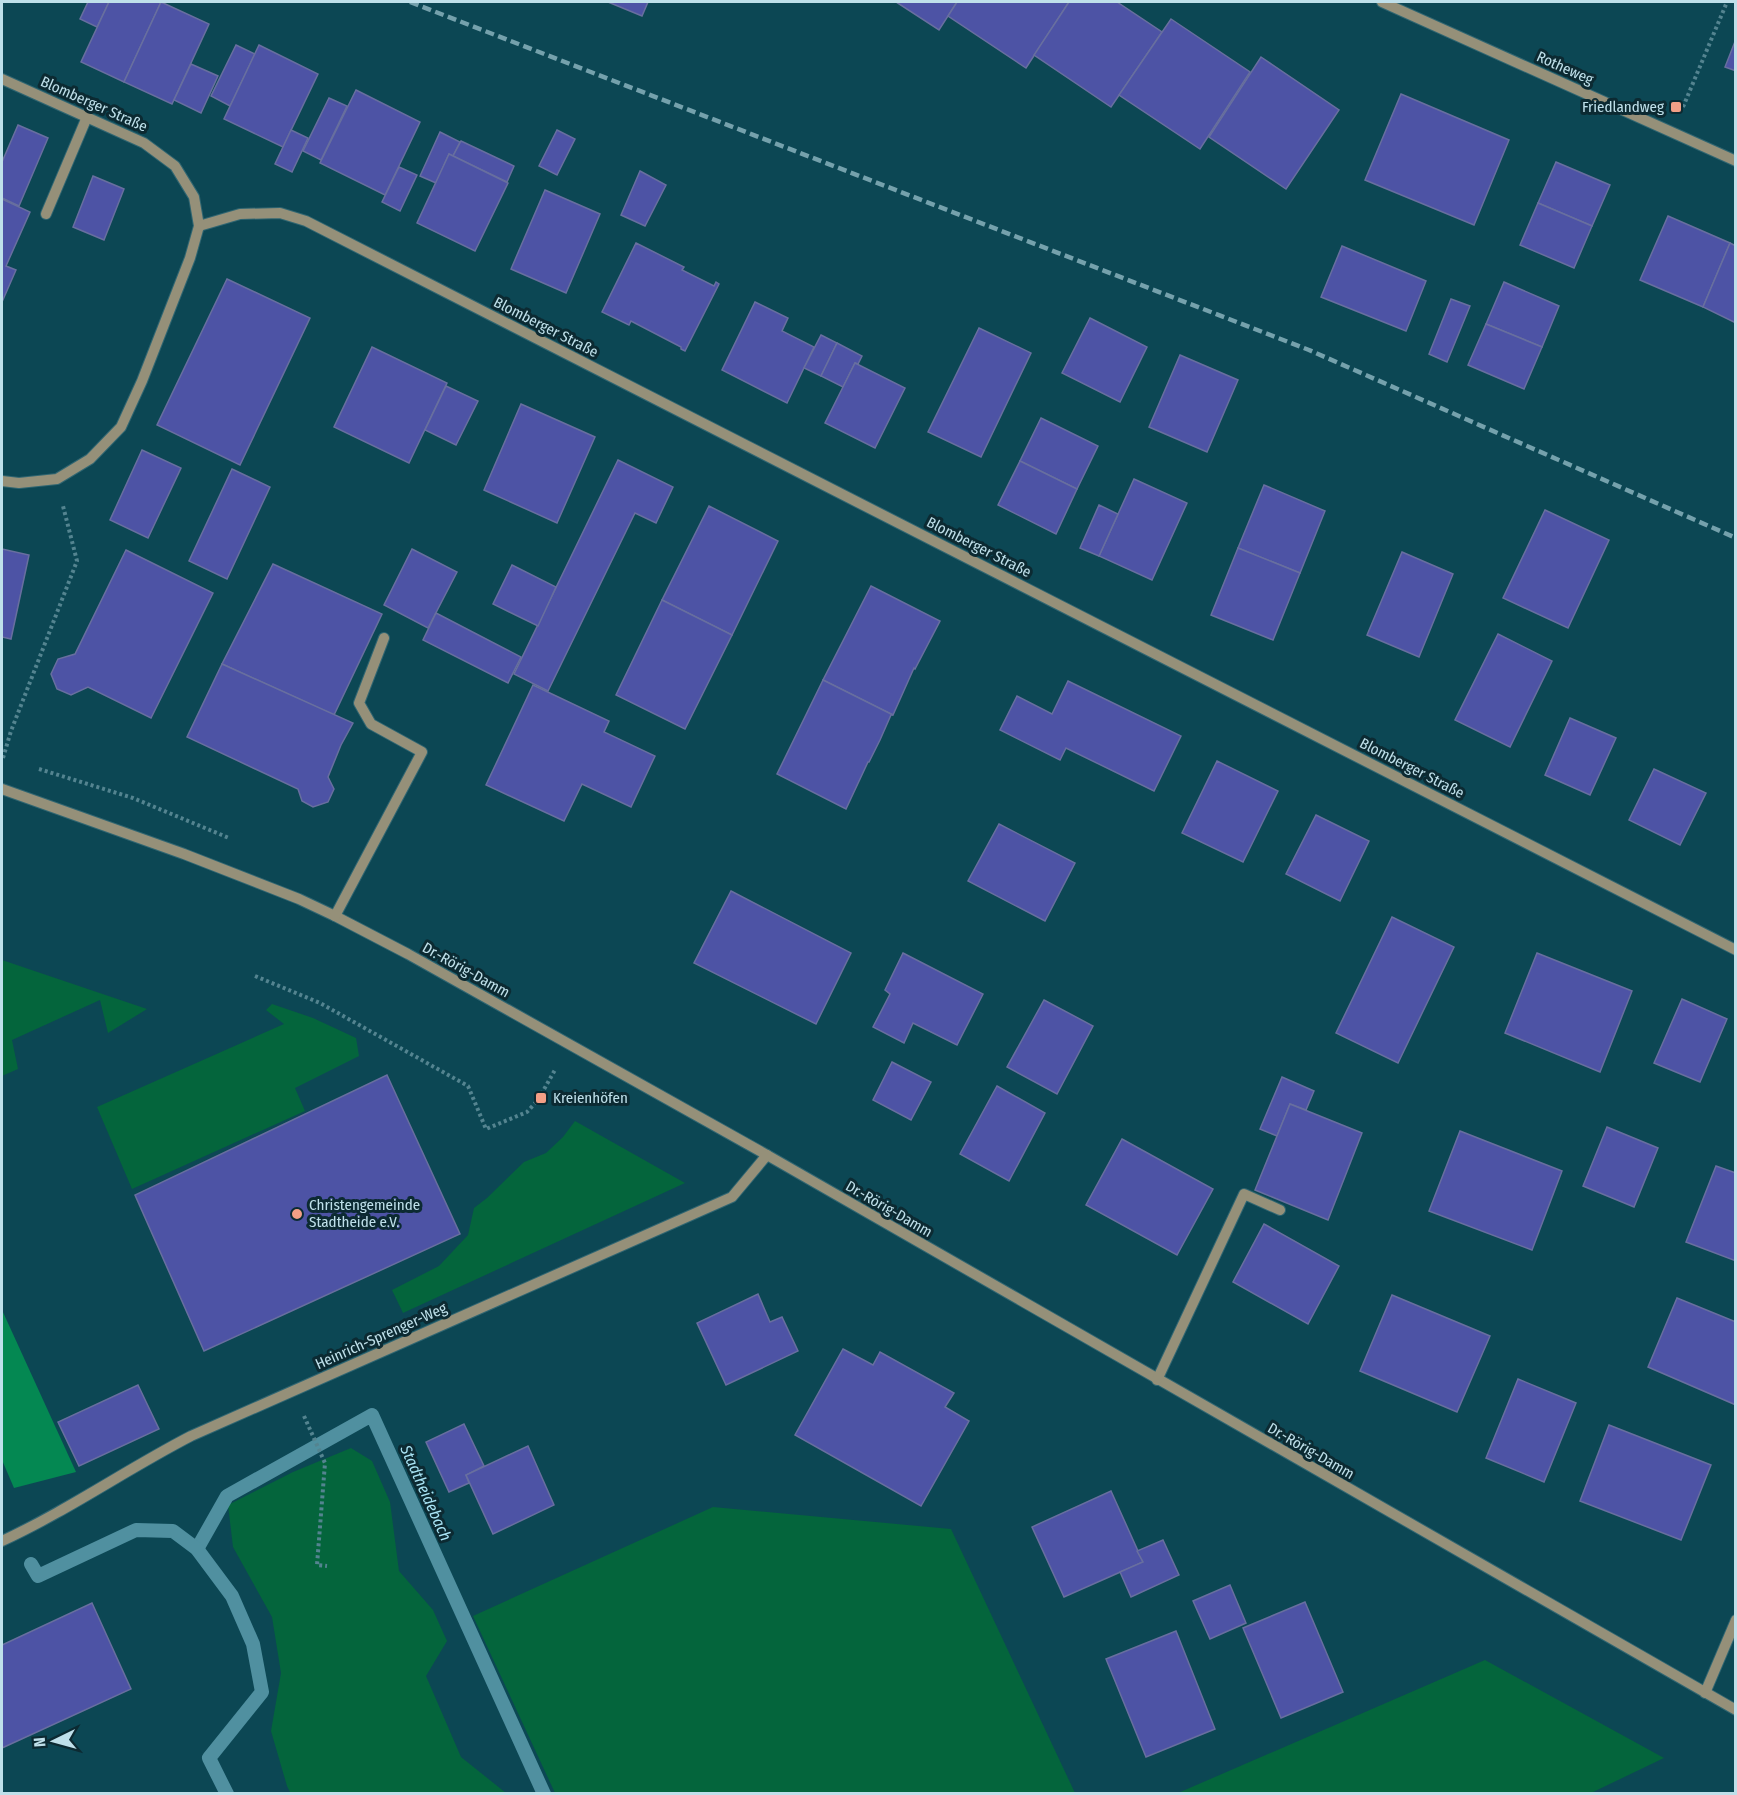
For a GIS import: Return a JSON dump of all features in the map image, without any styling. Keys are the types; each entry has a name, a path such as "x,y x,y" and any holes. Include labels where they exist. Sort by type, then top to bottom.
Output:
{"street":[{"name":"Rotheweg","path":"1383,2 1736,161"},
{"name":"Blomberger Straße","path":"2,79 144,143 175,166 194,197 199,226 190,258 142,381 121,427 90,459 57,479 19,483 2,481"},
{"path":"46,214 87,117"},
{"name":"Blomberger Straße","path":"199,226 240,214 280,213 306,221 1736,950"},
{"path":"335,916 422,752 371,724 358,703 384,638"},
{"name":"Dr.-Rörig-Damm","path":"2,789 184,854 335,916 767,1155 1736,1710"},
{"name":"Heinrich-Sprenger-Weg","path":"2,1540 34,1525 190,1436 732,1197 767,1155"},
{"path":"1158,1380 1244,1194 1280,1210"},
{"path":"1705,1693 1736,1620"}],"path":[{"path":"1673,133 1727,2"},
{"path":"2,758 76,561 57,479"},
{"path":"255,976 320,1003 468,1086 486,1129 527,1112 538,1100 569,1044"},
{"path":"310,1428 325,1464 317,1565 327,1566"}],"green space":[{"path":"2,960 147,1009 108,1033 100,1000 12,1040 18,1069 2,1076"},
{"path":"272,1004 313,1018 356,1038 359,1056 295,1088 305,1111 132,1189 97,1107 284,1024 266,1010"},
{"path":"575,1121 685,1183 403,1313 392,1290 439,1266 468,1235 474,1208 524,1162 546,1153 563,1137"},
{"path":"2,1310 76,1472 14,1488 2,1460"},
{"path":"351,1448 372,1461 390,1502 399,1571 433,1610 447,1641 426,1676 461,1757 506,1793 291,1794 287,1786 271,1731 281,1673 272,1617 233,1547 228,1505 293,1472"},
{"path":"713,1507 951,1529 1075,1793 555,1793 473,1616"},
{"path":"1485,1660 1664,1758 1591,1793 1178,1793"}],"building":[{"path":"88,2 109,2 97,27 80,19"},
{"path":"109,2 161,2 124,82 81,62"},
{"path":"161,2 209,24 172,104 124,82"},
{"path":"608,2 648,2 642,16"},
{"path":"896,2 957,2 939,30"},
{"path":"957,2 1069,2 1026,68 948,16"},
{"path":"1069,2 1117,2 1162,32 1111,107 1034,55"},
{"path":"1171,19 1250,72 1200,149 1119,95"},
{"path":"1736,39 1736,71 1725,67"},
{"path":"236,45 255,54 230,106 211,96"},
{"path":"259,45 318,74 283,147 224,119"},
{"path":"1261,57 1339,110 1286,189 1209,137"},
{"path":"191,64 218,76 201,113 174,100"},
{"path":"356,90 420,122 385,195 320,163"},
{"path":"1401,94 1509,140 1474,225 1365,180"},
{"path":"329,98 347,106 321,160 303,151"},
{"path":"18,125 48,138 19,206 2,198 2,162"},
{"path":"291,130 308,138 292,172 275,164"},
{"path":"557,130 575,139 557,175 539,166"},
{"path":"440,132 460,142 453,156 449,154 436,183 420,176"},
{"path":"461,141 514,166 507,182 453,156"},
{"path":"449,154 508,183 475,251 417,223"},
{"path":"1556,162 1610,185 1592,226 1538,203"},
{"path":"399,167 417,175 400,211 382,202"},
{"path":"640,171 666,185 645,226 621,215"},
{"path":"93,176 124,189 104,240 73,227"},
{"path":"545,190 600,214 566,293 511,269"},
{"path":"2,199 30,212 6,266 16,270 2,302"},
{"path":"1538,203 1592,226 1574,268 1520,245"},
{"path":"1668,216 1730,243 1703,307 1640,280"},
{"path":"636,243 684,267 682,270 714,286 716,282 719,284 685,351 631,321 629,325 602,312"},
{"path":"1730,243 1736,246 1736,323 1703,307"},
{"path":"1342,246 1426,281 1406,331 1321,297"},
{"path":"227,279 310,318 240,465 157,425"},
{"path":"1504,282 1559,306 1542,347 1486,324"},
{"path":"1451,299 1470,306 1447,362 1429,354"},
{"path":"755,302 788,318 782,331 814,347 787,403 722,370"},
{"path":"1090,318 1147,347 1120,402 1062,373"},
{"path":"1486,324 1542,347 1524,389 1468,365"},
{"path":"979,328 1031,353 981,457 928,432"},
{"path":"821,335 837,343 821,376 804,368"},
{"path":"837,343 862,356 858,364 855,363 843,387 821,376"},
{"path":"372,347 447,383 409,463 334,427"},
{"path":"1180,355 1238,380 1207,452 1149,427"},
{"path":"855,363 905,388 875,448 825,423"},
{"path":"446,386 478,401 456,445 425,430"},
{"path":"521,404 595,437 557,523 484,490"},
{"path":"1041,418 1098,446 1077,489 1020,461"},
{"path":"142,450 181,468 148,538 110,520"},
{"path":"618,460 673,487 656,523 635,513 548,691 514,674"},
{"path":"1020,461 1077,489 1056,534 998,505"},
{"path":"232,469 270,487 227,579 189,561"},
{"path":"1134,479 1187,503 1152,580 1099,556"},
{"path":"1264,485 1325,511 1300,573 1238,548"},
{"path":"1099,505 1118,514 1099,556 1080,548"},
{"path":"709,506 778,541 732,635 662,600"},
{"path":"1545,510 1609,540 1568,628 1503,598"},
{"path":"1238,548 1300,573 1273,640 1211,615"},
{"path":"2,549 29,555 11,639 2,637"},
{"path":"412,549 457,572 428,628 384,605"},
{"path":"126,550 213,593 151,718 88,687 71,695 57,689 51,674 58,659 75,654"},
{"path":"1402,552 1453,574 1419,657 1367,635"},
{"path":"273,564 382,614 334,715 222,664"},
{"path":"512,565 556,587 538,626 493,604"},
{"path":"871,586 940,621 914,668 893,715 823,680"},
{"path":"662,600 732,635 685,729 616,695"},
{"path":"436,613 521,657 508,683 423,640"},
{"path":"1498,634 1552,661 1510,747 1455,720"},
{"path":"222,664 353,723 328,777 334,789 328,802 313,807 302,801 298,789 187,737"},
{"path":"823,680 893,715 846,809 777,774"},
{"path":"1068,681 1181,736 1154,791 1066,748 1060,760 1000,730 1017,696 1052,714"},
{"path":"533,685 609,721 604,732 655,756 631,807 582,784 564,821 486,785"},
{"path":"1570,718 1616,738 1590,795 1545,775"},
{"path":"1217,761 1278,791 1243,862 1182,833"},
{"path":"1654,769 1706,793 1680,845 1629,820"},
{"path":"1316,815 1369,841 1340,901 1286,874"},
{"path":"999,824 1075,863 1045,921 968,881"},
{"path":"731,891 851,953 816,1024 694,963"},
{"path":"1392,917 1454,947 1398,1063 1336,1033"},
{"path":"903,953 983,994 957,1045 913,1023 904,1043 873,1027 890,994 885,990"},
{"path":"1537,953 1632,991 1600,1072 1505,1033"},
{"path":"1682,999 1727,1019 1700,1082 1654,1063"},
{"path":"1044,1000 1093,1026 1057,1094 1007,1067"},
{"path":"892,1062 931,1082 911,1120 873,1100"},
{"name":"Christengemeinde Stadtheide e.V.","path":"387,1075 460,1234 204,1351 135,1195"},
{"path":"1282,1077 1314,1091 1306,1110 1290,1104 1277,1136 1260,1129"},
{"path":"997,1086 1045,1113 1009,1181 960,1154"},
{"path":"1290,1104 1362,1133 1328,1220 1255,1190"},
{"path":"1607,1127 1658,1148 1634,1207 1583,1186"},
{"path":"1460,1131 1562,1171 1532,1250 1429,1211"},
{"path":"1122,1139 1213,1189 1177,1255 1086,1205"},
{"path":"1716,1166 1736,1173 1736,1261 1686,1242"},
{"path":"1264,1224 1339,1266 1308,1324 1233,1282"},
{"path":"758,1294 770,1322 782,1317 798,1351 726,1385 697,1323"},
{"path":"1392,1295 1490,1336 1457,1412 1360,1371"},
{"path":"1677,1298 1736,1322 1736,1405 1648,1367"},
{"path":"843,1349 873,1365 880,1352 954,1393 945,1407 969,1421 921,1506 795,1435"},
{"path":"1518,1379 1576,1403 1544,1482 1486,1458"},
{"path":"138,1385 159,1429 79,1466 58,1422"},
{"path":"464,1424 484,1466 466,1475 469,1483 449,1492 426,1442"},
{"path":"1609,1425 1711,1465 1681,1540 1580,1501"},
{"path":"528,1446 554,1505 493,1534 466,1475"},
{"path":"1111,1491 1143,1562 1064,1597 1032,1527"},
{"path":"1163,1540 1179,1575 1131,1597 1120,1572 1143,1562 1137,1551"},
{"path":"1230,1585 1246,1623 1210,1639 1193,1601"},
{"path":"1305,1602 1343,1692 1281,1718 1243,1628"},
{"path":"92,1603 131,1689 2,1748 2,1645"},
{"path":"1176,1631 1215,1729 1146,1757 1106,1659"}],"waterway":[{"name":"Stadtheidebach","path":"197,1549 227,1496 372,1415 544,1794"},
{"name":"Stadtheidebach","path":"31,1564 38,1576 136,1530 173,1531 197,1549 232,1596 253,1644 262,1692 209,1758 227,1794"}],"railway":[{"path":"410,2 1309,350 1736,538"}],"place":[{"name":"Friedlandweg","path":"1676,107"},
{"name":"Kreienhöfen","path":"541,1098"},
{"name":"Christengemeinde Stadtheide e.V.","path":"297,1214"}]}
